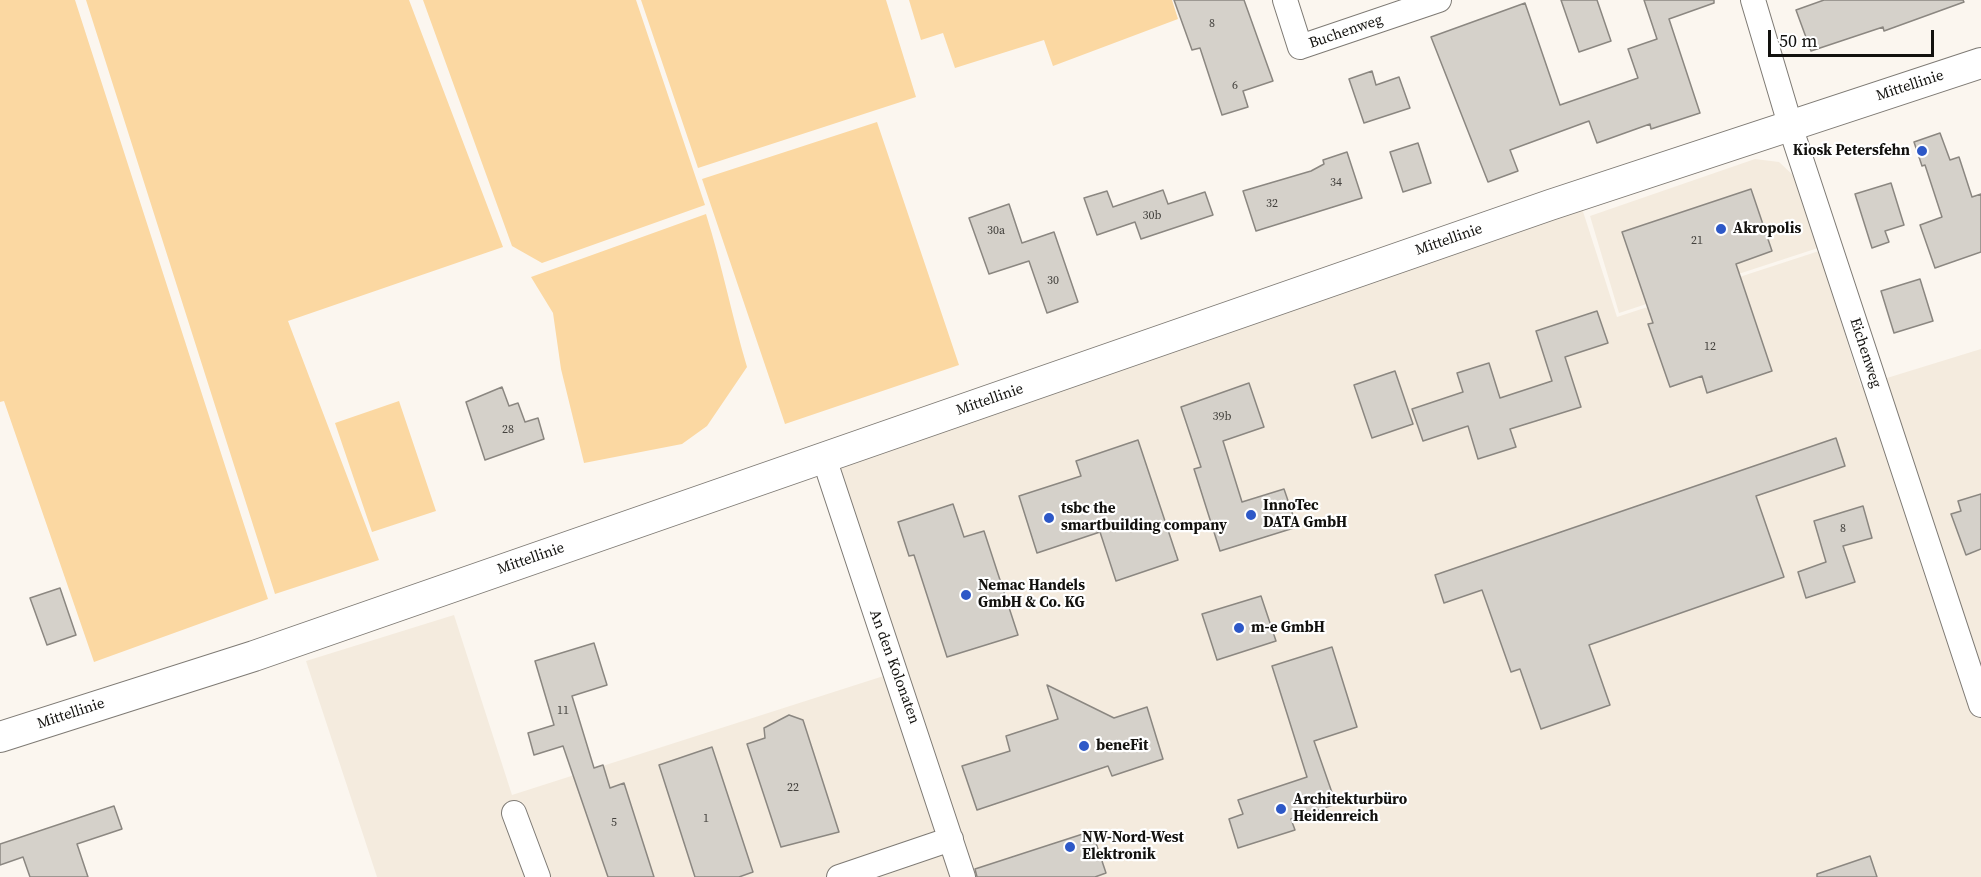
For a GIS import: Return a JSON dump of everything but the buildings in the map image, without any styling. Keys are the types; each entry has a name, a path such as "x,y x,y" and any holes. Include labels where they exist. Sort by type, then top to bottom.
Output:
{"street":[{"name":"Buchenweg","path":"1285,0 1300,47 1439,0"},
{"name":"Eichenweg","path":"1753,0 1791,126 1981,705"},
{"name":"Mittellinie","path":"0,737 254,656 1550,205 1981,63"},
{"name":"An den Kolonaten","path":"824,458 963,877"},
{"path":"514,813 538,877"},
{"path":"839,877 951,839"}],"shaded area":[{"path":"0,0 75,0 268,599 94,662 4,401 0,402"},
{"path":"86,0 409,0 503,247 288,321 379,560 275,594"},
{"path":"423,0 636,0 705,205 542,263 512,246"},
{"path":"641,0 886,0 916,97 698,168"},
{"path":"909,0 1172,0 1178,19 1053,66 1044,40 955,68 943,33 921,40"},
{"path":"877,122 959,365 785,424 702,179"},
{"path":"1755,159 1779,162 1793,175 1818,248 1619,313 1590,216"},
{"path":"1578,196 1617,317 1819,251 1861,386 1981,349 1981,877 377,877 306,661 454,615 512,795 893,673 824,458"},
{"path":"706,214 747,367 707,426 682,444 584,463 561,369 553,313 531,277"},
{"path":"399,401 436,511 372,532 335,423"}],"place":[{"name":"Kiosk Petersfehn","path":"1922,151"},
{"name":"Akropolis","path":"1721,229"},
{"name":"InnoTec DATA GmbH","path":"1251,515"},
{"name":"tsbc the smartbuilding company","path":"1049,518"},
{"name":"Nemac Handels GmbH & Co. KG","path":"966,595"},
{"name":"m-e GmbH","path":"1239,628"},
{"name":"beneFit","path":"1084,746"},
{"name":"Architekturbüro Heidenreich","path":"1281,809"},
{"name":"NW-Nord-West Elektronik","path":"1070,847"}]}
